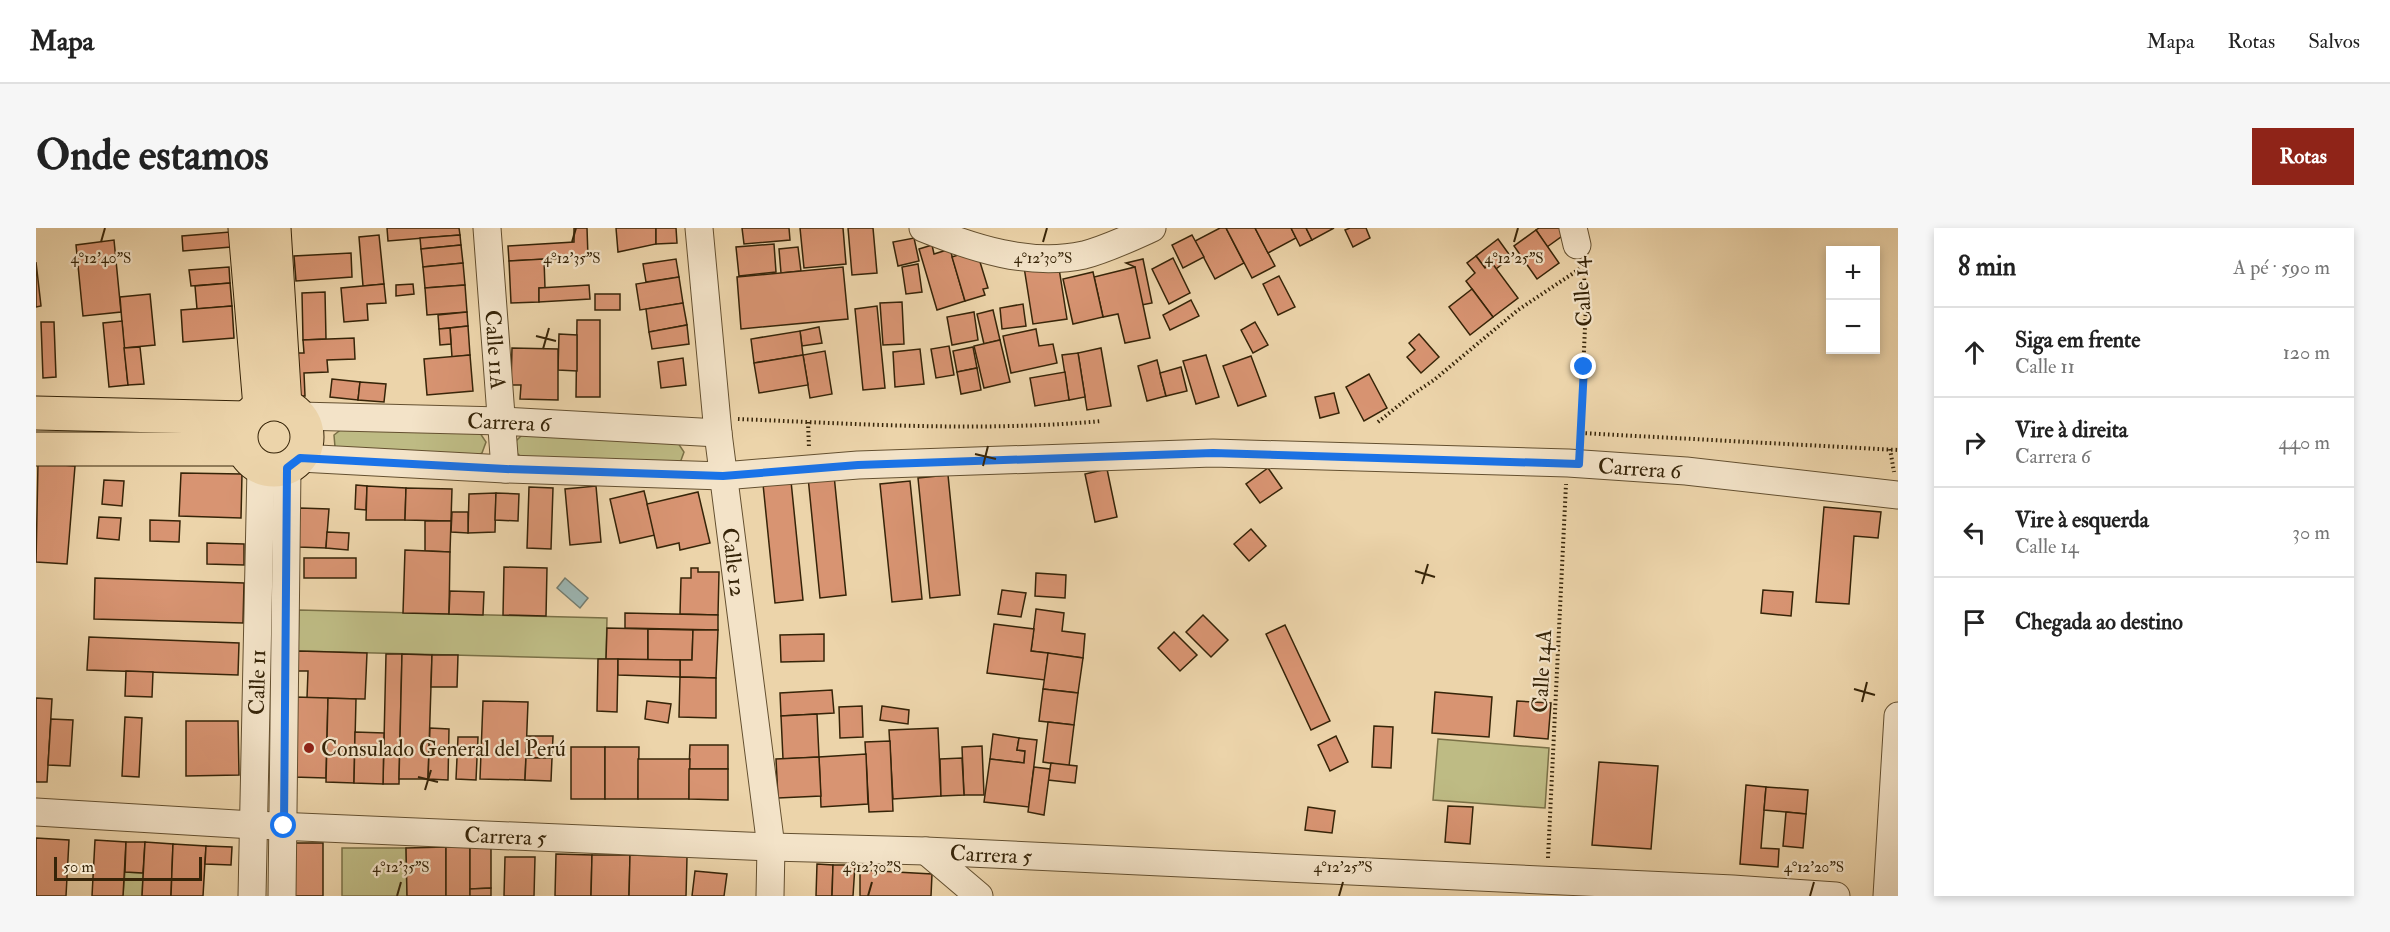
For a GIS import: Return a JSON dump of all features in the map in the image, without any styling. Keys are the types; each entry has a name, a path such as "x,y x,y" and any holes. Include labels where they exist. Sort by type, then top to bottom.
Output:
{"main road":[{"name":"Calle 11","path":"245,228 272,436"},
{"name":"Calle 11","path":"272,436 274,228"},
{"name":"Carrera 6","path":"36,413 272,436"},
{"name":"Carrera 6","path":"36,449 272,436"}],"street":[{"name":"Calle 11A","path":"487,228 506,469"},
{"name":"Calle 12","path":"699,228 717,426 771,847 770,896"},
{"path":"923,228 984,250 1021,257 1059,259 1085,254 1121,242 1152,228"},
{"name":"Carrera 6","path":"272,436 501,421 717,426"},
{"name":"Carrera 6","path":"272,436 506,469 723,476 858,465 1213,453 1573,463 1686,471 1898,495"},
{"name":"Calle 11","path":"252,896 253,825 272,436"},
{"name":"Calle 11","path":"272,436 284,826 282,896"},
{"path":"1887,896 1898,716"},
{"name":"Carrera 5","path":"36,812 253,825 771,847 926,851 1561,886 1836,896"},
{"path":"926,851 979,896"}],"path":[{"path":"1378,422 1434,380 1518,310 1578,246"},
{"name":"Calle 14","path":"1573,463 1581,433 1586,304 1578,246"},
{"path":"717,426 1045,426 1102,421"},
{"path":"1581,433 1898,450"},
{"name":"Calle 14A","path":"1561,886 1573,463"}],"shaded area":[{"path":"343,428 480,433 486,442 482,453 477,456 335,447 334,435"},
{"path":"523,434 678,443 684,452 680,463 521,457 517,453 516,441"},
{"path":"299,610 607,618 606,659 298,651"},
{"path":"1438,739 1549,748 1545,808 1433,800"},
{"path":"342,848 406,848 407,896 342,896"},
{"path":"125,872 143,873 142,896 123,896"}],"water":[{"path":"565,578 588,598 580,608 557,588"}],"building":[{"path":"387,228 459,228 460,235 388,241"},
{"path":"574,228 587,228 588,257 509,261 508,246 574,242"},
{"path":"616,228 656,228 656,244 618,252"},
{"path":"656,228 676,228 677,243 656,244"},
{"path":"742,228 789,228 790,240 744,244"},
{"path":"800,228 843,228 846,264 804,268"},
{"path":"848,228 873,228 877,273 852,275"},
{"path":"1220,228 1226,228 1244,263 1215,279 1195,241"},
{"path":"1226,228 1255,228 1275,266 1252,278"},
{"path":"1255,228 1291,228 1296,238 1268,253"},
{"path":"1291,228 1306,228 1312,240 1300,246"},
{"path":"1306,228 1334,228 1312,240"},
{"path":"1366,228 1370,238 1353,247 1345,230"},
{"path":"1561,228 1565,234 1547,247 1536,230"},
{"path":"1536,230 1559,263 1537,279 1514,246"},
{"path":"230,232 231,247 183,251 182,236"},
{"path":"379,235 384,284 363,286 359,237"},
{"path":"460,235 461,245 421,249 420,238"},
{"path":"1192,235 1204,257 1183,268 1172,245"},
{"path":"914,238 919,261 898,266 893,242"},
{"path":"1498,239 1511,257 1496,269 1492,263 1485,268 1476,256"},
{"path":"114,240 121,312 83,316 76,245"},
{"path":"774,244 776,272 739,276 736,247"},
{"path":"461,245 463,263 423,267 421,249"},
{"path":"932,245 934,254 950,249 965,301 937,310 919,249"},
{"path":"798,247 801,271 781,273 779,249"},
{"path":"976,249 988,288 983,289 985,295 965,301 952,257"},
{"path":"351,253 352,277 296,281 294,256"},
{"path":"1476,256 1485,268 1492,263 1518,298 1493,317 1466,281 1475,273 1467,263"},
{"path":"1173,258 1190,293 1169,304 1152,269"},
{"path":"544,259 545,288 539,288 539,302 511,303 509,261"},
{"path":"676,259 679,277 646,282 643,264"},
{"path":"1143,259 1152,303 1136,306 1135,267 1126,263"},
{"path":"36,262 41,306 36,307"},
{"path":"1058,262 1067,319 1033,324 1024,267"},
{"path":"463,263 465,285 425,288 423,267"},
{"path":"918,264 922,292 906,294 902,267"},
{"path":"229,267 230,283 191,286 189,270"},
{"path":"843,267 848,319 741,329 737,277"},
{"path":"1135,267 1150,338 1125,343 1118,314 1103,317 1094,277"},
{"path":"1093,272 1103,317 1073,324 1063,279"},
{"path":"1279,276 1295,307 1278,315 1263,284"},
{"path":"679,277 683,303 640,310 636,284"},
{"path":"230,283 232,306 197,309 195,286"},
{"path":"384,284 386,303 367,304 368,320 344,322 341,288"},
{"path":"413,284 414,294 396,296 396,285"},
{"path":"465,285 467,312 427,315 425,288"},
{"path":"589,285 590,299 539,302 539,288"},
{"path":"1472,289 1493,317 1470,335 1449,307"},
{"path":"325,292 326,339 303,340 302,293"},
{"path":"150,294 155,345 124,348 120,297"},
{"path":"595,294 620,294 620,310 595,310"},
{"path":"1191,300 1199,316 1170,330 1163,315"},
{"path":"902,302 904,344 883,345 880,303"},
{"path":"683,303 687,325 649,332 646,309"},
{"path":"1023,304 1026,326 1002,329 1000,308"},
{"path":"232,306 234,338 183,342 181,310"},
{"path":"877,306 885,388 863,390 855,309"},
{"path":"993,310 1000,340 984,344 977,314"},
{"path":"467,312 468,326 439,329 438,315"},
{"path":"974,312 978,340 952,345 947,317"},
{"path":"577,320 600,320 600,397 576,397"},
{"path":"122,321 128,385 109,387 103,323"},
{"path":"41,322 54,322 56,377 43,378"},
{"path":"1255,322 1268,345 1253,353 1241,330"},
{"path":"687,325 689,344 652,349 649,332"},
{"path":"468,326 470,355 452,357 450,328"},
{"path":"819,327 822,343 802,346 800,331"},
{"path":"450,328 451,344 440,345 439,329"},
{"path":"1036,329 1039,346 1053,344 1057,363 1011,373 1003,336"},
{"path":"800,331 803,355 754,363 751,339"},
{"path":"559,334 577,335 577,371 558,370"},
{"path":"1419,334 1439,357 1421,373 1407,357 1415,350 1409,343"},
{"path":"354,338 355,359 327,360 328,372 304,373 305,396 296,396 295,353 304,353 303,340"},
{"path":"1000,340 1010,382 984,388 974,346"},
{"path":"949,346 954,375 936,378 931,349"},
{"path":"140,347 144,384 128,385 124,348"},
{"path":"973,347 977,368 957,372 953,351"},
{"path":"512,348 558,349 558,400 520,399 521,385 511,385"},
{"path":"1101,348 1111,406 1087,410 1078,353"},
{"path":"920,349 924,384 895,387 893,352"},
{"path":"825,351 832,394 810,398 803,355"},
{"path":"1078,353 1085,397 1069,400 1062,355"},
{"path":"470,355 473,391 427,395 424,359"},
{"path":"803,355 808,385 759,393 754,363"},
{"path":"1206,355 1219,397 1196,404 1183,361"},
{"path":"1251,356 1266,396 1238,406 1223,366"},
{"path":"683,358 686,385 661,388 658,362"},
{"path":"1157,360 1166,396 1147,401 1138,366"},
{"path":"1181,367 1187,391 1166,396 1160,373"},
{"path":"977,368 981,390 961,394 957,372"},
{"path":"1065,372 1069,400 1035,406 1030,378"},
{"path":"1369,374 1387,408 1364,421 1346,387"},
{"path":"332,379 360,382 358,400 330,397"},
{"path":"360,382 386,384 384,402 358,400"},
{"path":"1334,393 1339,413 1320,418 1315,397"},
{"path":"38,463 75,466 67,564 36,562"},
{"path":"1268,468 1282,488 1260,503 1246,484"},
{"path":"1107,469 1117,517 1095,522 1085,474"},
{"path":"181,473 242,474 241,518 179,516"},
{"path":"834,475 846,595 820,598 808,477"},
{"path":"948,475 960,595 930,598 918,478"},
{"path":"104,480 124,481 122,506 102,504"},
{"path":"791,481 803,600 775,603 763,484"},
{"path":"910,481 922,599 892,602 880,484"},
{"path":"356,485 367,486 366,510 355,509"},
{"path":"367,486 406,488 405,520 366,520"},
{"path":"596,486 601,542 570,545 565,489"},
{"path":"529,487 553,488 551,549 527,548"},
{"path":"406,488 452,489 451,521 405,520"},
{"path":"644,491 655,535 620,543 610,499"},
{"path":"698,492 710,543 680,550 679,543 657,548 647,504"},
{"path":"496,493 495,532 468,533 469,494"},
{"path":"496,493 519,494 518,521 495,520"},
{"path":"1824,507 1881,512 1878,538 1854,536 1849,604 1816,602"},
{"path":"300,508 329,509 326,548 298,547"},
{"path":"452,512 468,512 468,533 451,532"},
{"path":"99,517 121,518 119,540 97,538"},
{"path":"150,520 180,521 179,542 150,541"},
{"path":"425,521 451,521 450,552 425,551"},
{"path":"1251,529 1266,546 1249,561 1234,544"},
{"path":"327,532 349,533 348,550 326,548"},
{"path":"207,543 244,544 244,565 207,564"},
{"path":"405,550 450,552 449,614 403,613"},
{"path":"304,558 356,558 356,578 304,578"},
{"path":"504,567 547,568 546,616 503,615"},
{"path":"691,568 698,568 698,572 719,572 718,615 680,614 681,578 691,578"},
{"path":"1036,573 1066,575 1065,598 1035,596"},
{"path":"95,578 244,583 243,623 94,619"},
{"path":"1002,590 1026,593 1021,617 998,614"},
{"path":"1763,590 1793,592 1791,616 1761,613"},
{"path":"450,591 484,592 483,615 449,614"},
{"path":"1036,609 1064,613 1062,631 1085,634 1083,658 1031,651"},
{"path":"625,613 718,615 718,630 625,628"},
{"path":"1203,615 1228,640 1211,657 1186,632"},
{"path":"994,624 1034,629 1031,651 1048,653 1045,680 987,673"},
{"path":"1285,625 1330,721 1311,730 1266,634"},
{"path":"607,628 648,629 648,660 606,659"},
{"path":"648,629 693,630 692,660 648,660"},
{"path":"693,630 718,630 716,678 680,677 680,660 692,660"},
{"path":"1174,632 1197,655 1180,671 1158,648"},
{"path":"824,634 824,661 781,662 780,635"},
{"path":"89,637 239,643 238,675 87,670"},
{"path":"298,651 367,653 365,699 307,698 308,671 298,671"},
{"path":"1048,653 1083,658 1078,693 1043,689"},
{"path":"386,654 402,654 399,784 383,784"},
{"path":"402,654 432,655 428,779 399,779"},
{"path":"432,655 458,655 457,687 431,687"},
{"path":"598,659 618,659 617,712 597,711"},
{"path":"618,659 680,660 680,677 618,675"},
{"path":"126,671 153,672 152,697 125,696"},
{"path":"680,677 716,678 716,718 679,717"},
{"path":"1043,689 1078,693 1074,725 1039,721"},
{"path":"832,690 834,713 781,716 780,693"},
{"path":"1435,692 1492,697 1489,737 1432,733"},
{"path":"295,697 328,698 326,778 293,777"},
{"path":"36,698 52,699 47,782 36,782"},
{"path":"328,698 356,699 354,783 326,782"},
{"path":"483,701 528,702 525,780 480,779"},
{"path":"647,701 671,704 668,723 645,719"},
{"path":"1517,701 1551,703 1548,739 1514,736"},
{"path":"862,706 863,737 840,738 839,707"},
{"path":"882,706 909,710 908,724 880,720"},
{"path":"817,714 819,757 783,759 781,716"},
{"path":"125,717 142,718 139,777 122,776"},
{"path":"51,719 73,720 70,766 48,765"},
{"path":"186,721 238,721 239,775 186,776"},
{"path":"1048,722 1074,725 1069,766 1043,762"},
{"path":"1374,726 1393,727 1391,768 1372,767"},
{"path":"430,728 449,729 448,780 428,779"},
{"path":"938,728 941,796 893,799 889,730"},
{"path":"355,732 384,733 383,784 354,783"},
{"path":"993,734 1019,738 1017,750 1025,751 1024,763 990,759"},
{"path":"527,736 553,736 552,758 526,758"},
{"path":"1336,736 1348,762 1330,771 1318,745"},
{"path":"458,737 478,737 476,780 456,779"},
{"path":"1019,738 1037,740 1029,807 984,802 990,759 1024,763 1025,751 1017,750"},
{"path":"890,741 893,811 869,812 865,742"},
{"path":"690,745 728,745 728,769 689,769"},
{"path":"982,746 984,795 964,795 962,747"},
{"path":"571,747 605,747 605,799 571,799"},
{"path":"605,747 639,747 638,799 605,799"},
{"path":"866,754 868,804 821,807 819,757"},
{"path":"819,757 821,796 778,798 776,759"},
{"path":"526,758 552,758 551,781 525,780"},
{"path":"962,758 964,795 941,796 940,759"},
{"path":"638,759 690,759 689,799 638,799"},
{"path":"1599,762 1658,766 1651,849 1592,845"},
{"path":"1051,763 1077,766 1075,783 1048,780"},
{"path":"1034,767 1050,769 1044,815 1028,812"},
{"path":"689,769 728,769 728,800 689,799"},
{"path":"1746,785 1766,787 1761,848 1779,849 1778,867 1740,864"},
{"path":"1766,787 1808,790 1806,814 1764,810"},
{"path":"1448,806 1473,807 1470,844 1445,842"},
{"path":"1308,807 1335,811 1332,833 1305,830"},
{"path":"1786,812 1806,814 1803,848 1783,846"},
{"path":"36,838 69,840 66,896 36,896"},
{"path":"95,840 126,842 123,896 92,896"},
{"path":"126,842 145,842 143,873 125,872"},
{"path":"145,842 173,844 171,896 142,896"},
{"path":"290,843 323,843 323,896 291,896"},
{"path":"173,844 206,846 203,896 171,896"},
{"path":"206,846 232,847 231,865 205,864"},
{"path":"446,847 446,896 407,896 406,848"},
{"path":"446,847 470,847 470,896 446,896"},
{"path":"470,847 491,847 491,888 470,889"},
{"path":"556,854 592,855 591,896 555,896"},
{"path":"592,855 630,855 629,896 591,896"},
{"path":"630,855 687,857 686,896 629,896"},
{"path":"505,857 535,857 534,896 504,896"},
{"path":"817,864 833,865 832,896 816,896"},
{"path":"833,865 855,865 853,896 832,896"},
{"path":"860,870 932,874 931,896 860,896"},
{"path":"695,871 727,874 724,896 692,896"},
{"path":"491,888 491,896 470,896 470,889"}],"place":[{"name":"Consulado General del Perú","path":"309,748"}],"route":[{"path":"284,826 287,468 300,458 506,469 723,476 858,465 1213,453 1579,464 1584,367"}]}
